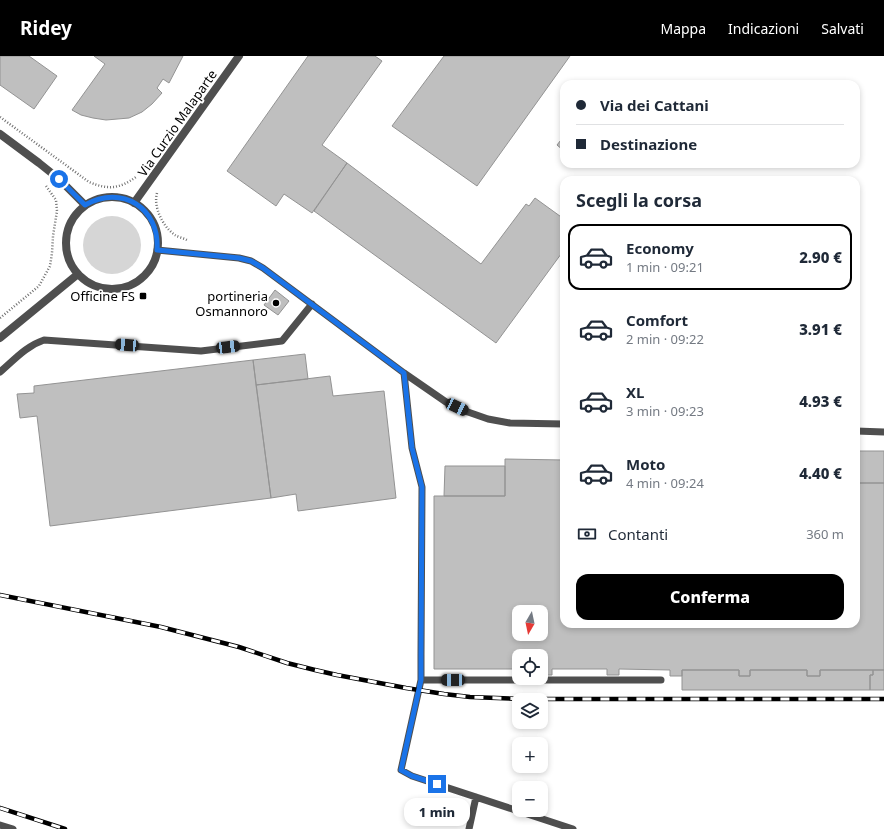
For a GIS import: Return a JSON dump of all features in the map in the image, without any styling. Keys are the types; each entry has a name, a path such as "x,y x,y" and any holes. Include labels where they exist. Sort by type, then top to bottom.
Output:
{"street":[{"name":"Via Curzio Malaparte","path":"134,203 239,56"},
{"path":"0,134 59,179 85,205"},
{"path":"109,197 125,199 134,203 145,212 153,222 157,232 157,250 153,265 136,283 124,288 108,289 96,287 87,282 78,274 68,259 65,240 68,229 73,218 85,205 95,200 109,197"},
{"path":"0,338 78,274"}],"lane":[{"path":"157,250 239,258 251,261 263,268 404,373 446,402 488,419 510,423 560,424"},
{"path":"0,372 28,347 44,340 201,351 282,341 312,304"},
{"path":"404,373 412,448 422,487 421,680 401,770 412,776 573,829"},
{"path":"860,431 884,432"},
{"path":"421,680 661,680"},
{"path":"469,829 476,797"},
{"path":"0,825 13,829"}],"path":[{"path":"0,116 89,182 108,188 128,183 138,176"},
{"path":"0,318 39,286 50,266 57,211 56,200 46,185"},
{"path":"158,191 156,195 157,206 161,218 168,230 176,236 187,240"}],"shaded area":[{"path":"106,216 118,216 133,224 141,239 141,251 133,266 118,274 106,274 91,266 83,251 83,239 91,224"}],"building":[{"path":"0,56 29,56 57,76 34,109 0,85"},
{"path":"94,56 183,56 169,83 163,79 157,88 162,93 152,104 142,112 129,118 106,120 81,115 72,110 105,64"},
{"path":"308,56 375,56 382,61 322,145 347,163 312,213 284,194 276,206 227,171"},
{"path":"444,56 570,56 477,186 392,126"},
{"path":"347,163 481,264 526,204 529,206 535,198 560,216 560,255 496,343 314,211"},
{"name":"portineria Osmannoro","path":"275,290 289,301 278,315 264,305"},
{"path":"305,354 308,379 256,385 253,360"},
{"path":"253,360 271,498 50,526 37,416 20,418 17,394 34,393 34,386"},
{"path":"330,376 333,396 384,391 396,498 298,511 296,494 271,498 256,385"},
{"path":"860,451 884,451 884,483 860,483"},
{"path":"505,459 560,460 560,628 860,628 860,483 884,483 884,670 820,670 820,676 807,676 807,670 750,670 750,676 739,676 739,670 682,670 682,676 670,676 670,670 619,669 619,675 607,675 607,669 552,669 552,675 548,675 548,649 512,649 512,669 434,669 434,496 505,496"},
{"path":"445,466 505,466 505,496 444,496"},
{"path":"682,670 739,670 739,676 750,676 750,670 807,670 807,676 820,676 820,670 873,670 873,675 870,675 870,690 682,690"},
{"path":"873,670 884,670 884,690 870,690 870,675 873,675"}],"railway":[{"path":"0,595 161,627 239,647 287,663 337,675 444,694 470,697 523,699 884,699"},
{"path":"0,808 65,829"}],"place":[{"name":"Officine FS","path":"143,296"},
{"name":"portineria Osmannoro","path":"276,303"}],"route":[{"path":"59,179 85,205 95,200 112,197 125,199 140,207 151,219 157,232 157,250 239,258 251,261 300,294 404,373 412,448 422,487 421,680 401,770 412,776 437,784"}]}
